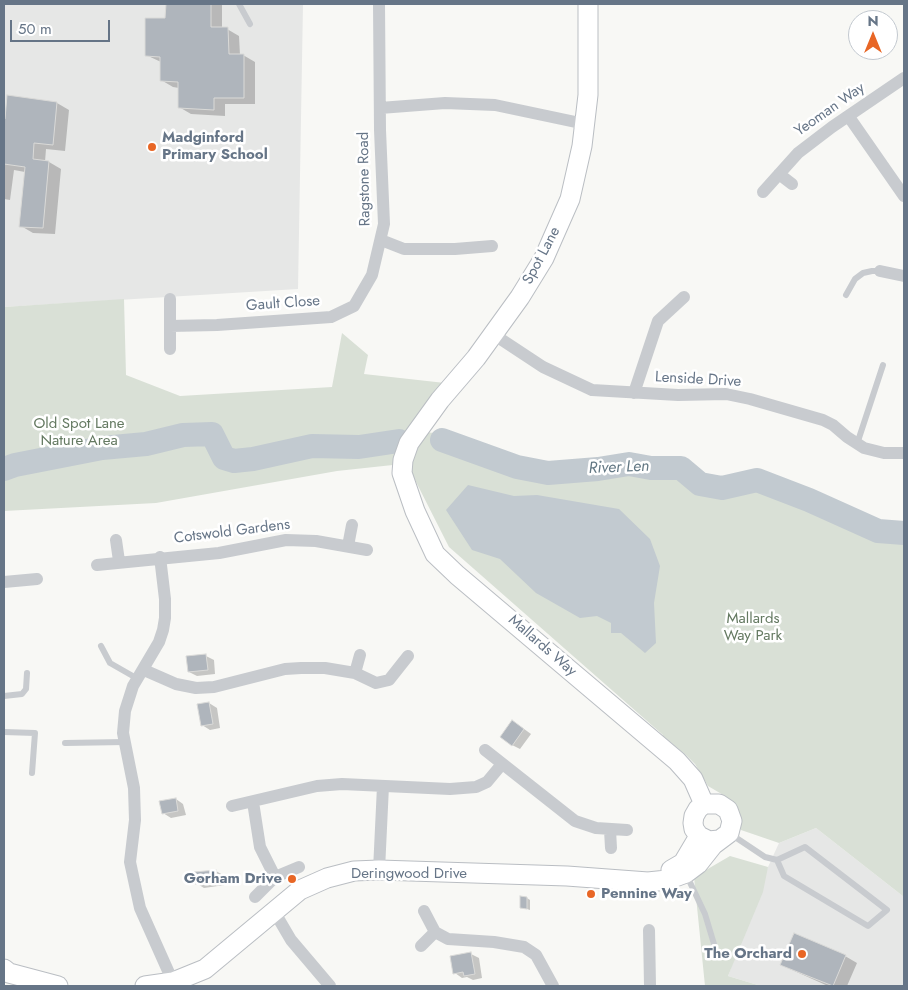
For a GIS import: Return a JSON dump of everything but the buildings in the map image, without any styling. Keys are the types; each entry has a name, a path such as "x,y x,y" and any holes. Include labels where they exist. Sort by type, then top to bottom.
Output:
{"street":[{"name":"Ragstone Road","path":"379,4 384,224 381,240 404,249 455,249 492,246"},
{"name":"Spot Lane","path":"402,473 403,460 409,443 440,400 476,358 520,297 544,258 570,199 582,146 588,95 588,4"},
{"name":"Yeoman Way","path":"763,192 798,153 832,127 904,78"},
{"path":"380,108 445,103 495,104 584,124"},
{"path":"849,117 904,196"},
{"path":"779,174 792,184"},
{"name":"Gault Close","path":"170,326 217,325 331,316 354,306 372,275 381,240"},
{"path":"880,272 904,276"},
{"path":"634,393 658,321 684,297"},
{"path":"170,300 170,349"},
{"name":"Lenside Drive","path":"493,334 543,367 592,390 678,395 726,394 823,420 833,425 857,444 872,451 904,453"},
{"name":"Mallards Way","path":"402,473 415,511 436,554 457,574 677,760 693,779 704,804"},
{"path":"348,546 352,526"},
{"path":"116,540 119,561"},
{"name":"Cotswold Gardens","path":"97,564 219,552 286,540 316,541 366,550"},
{"path":"160,557 165,618 159,642 133,686 125,711 123,733 134,788 135,820 130,862 140,908 173,982"},
{"path":"4,582 37,579"},
{"path":"355,673 360,655"},
{"path":"141,674 196,688 214,687 293,668 325,668 355,673 376,683 389,680 408,656"},
{"path":"484,750 575,821 596,828 627,830"},
{"path":"232,806 317,786 342,784 450,789 476,787 487,782 502,764"},
{"path":"380,870 383,786"},
{"path":"253,802 260,847 275,877"},
{"path":"704,804 718,804 728,810 732,821 724,837 709,841 699,836 694,829 693,823 698,809 704,804"},
{"path":"610,830 611,848"},
{"path":"648,882 683,863 699,836"},
{"name":"Deringwood Drive","path":"145,986 173,982 205,969 300,890 326,878 354,871 380,870 567,876 648,882 666,880 686,873 698,864 724,837"},
{"path":"255,897 275,877 299,867"},
{"path":"274,911 292,940 330,986"},
{"path":"424,911 435,932 448,939 494,942 524,948 536,955 553,986"},
{"path":"649,930 650,986"},
{"path":"421,946 435,932"},
{"path":"4,969 9,973 58,986"}],"lane":[{"path":"239,4 250,24"},
{"path":"846,294 855,279 862,273 880,272"},
{"path":"857,444 883,365"},
{"path":"101,646 110,663 141,674"},
{"path":"4,696 22,694 26,689 27,673"},
{"path":"4,732 35,733 32,773"},
{"path":"65,744 125,742"},
{"path":"724,837 765,857 777,860 805,847 886,910 868,926 784,876 777,860"},
{"path":"686,873 705,914 714,944 713,957"}],"shaded area":[{"name":"Madginford Primary School","path":"4,4 303,4 298,289 4,307"},
{"path":"468,485 514,496 537,495 619,509 650,539 660,566 654,603 656,643 645,653 621,633 611,633 611,623 597,616 580,618 536,593 500,559 472,550 446,510"},
{"path":"816,828 904,897 904,986 761,986 728,976 768,867 779,843"}],"green space":[{"name":"Mallards Way Park","path":"124,299 126,375 180,396 332,387 342,333 368,355 364,374 454,384 424,432 445,434 501,456 534,465 557,466 614,460 674,459 690,474 705,481 720,482 757,478 878,528 897,531 904,530 904,897 816,828 779,843 741,830 732,803 725,796 708,786 695,764 686,755 449,547 412,474 411,451 402,464 337,471 156,503 4,511 4,307"},
{"path":"730,856 768,867 763,892 728,976 761,986 705,986 694,877"}],"waterway":[{"name":"River Len","path":"4,469 15,465 102,448 146,444 183,435 212,434 224,458 234,461 253,459 312,446 359,447 399,441"},
{"name":"River Len","path":"442,440 517,467 548,473 598,469 629,464 651,468 681,468 700,484 722,488 757,480 809,500 878,531 904,533"}],"place":[{"name":"Madginford Primary School","path":"152,147"},
{"name":"Gorham Drive","path":"292,879"},
{"name":"Pennine Way","path":"591,894"},
{"name":"The Orchard","path":"802,954"}],"park label":[{"name":"Old Spot Lane Nature Area","path":"79,432"}]}
